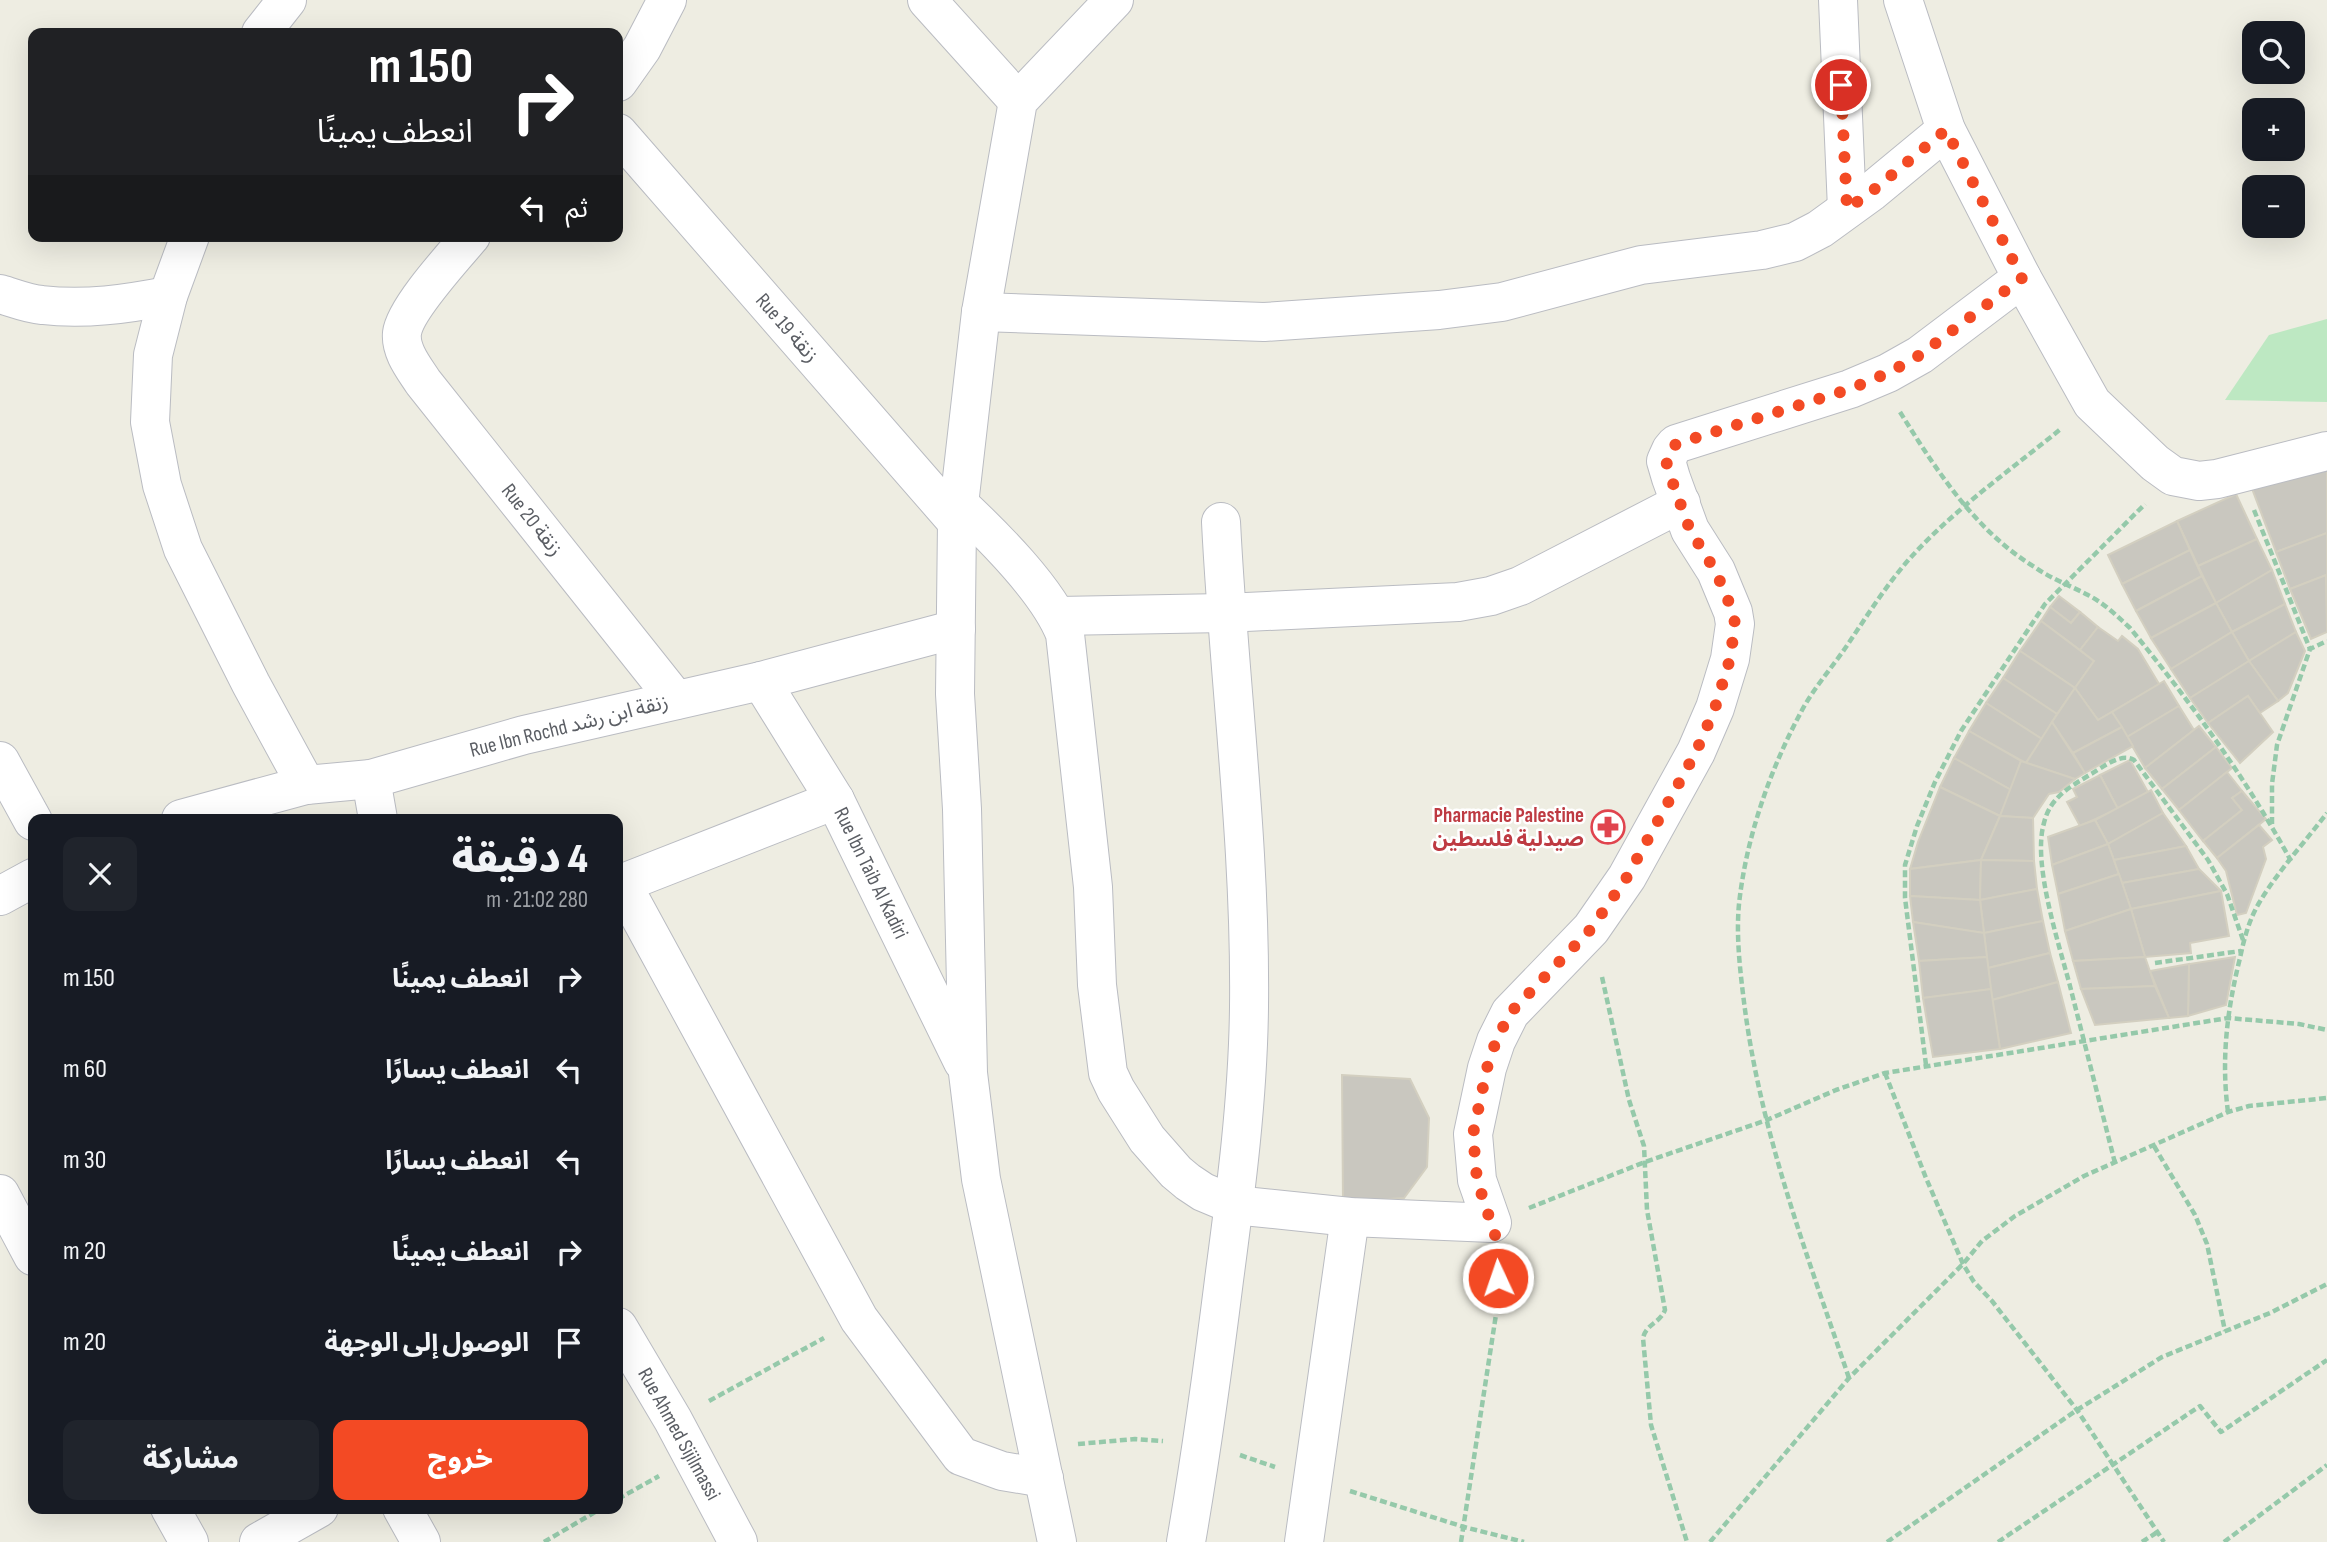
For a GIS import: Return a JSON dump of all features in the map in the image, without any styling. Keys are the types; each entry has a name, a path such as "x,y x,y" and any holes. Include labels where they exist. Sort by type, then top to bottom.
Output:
{"street":[{"path":"265,28 287,0"},
{"path":"623,75 642,48 667,0"},
{"path":"928,0 1018,101"},
{"path":"1056,1542 981,1179 968,1073 962,809 955,694 958,512 981,312 1018,101 1114,0"},
{"path":"1838,0 1847,209"},
{"path":"1903,0 1946,130 2022,278 2092,403 2173,477 2199,481 2240,474 2327,451"},
{"path":"981,312 1264,321 1439,310 1502,302 1641,265 1779,247 1808,237 1871,192 1946,130"},
{"name":"Rue 19 زنقة","path":"623,140 958,512 1017,565 1058,617"},
{"path":"188,242 168,296 153,355 150,422 162,485 183,549 306,785"},
{"name":"Rue 20 زنقة","path":"466,242 417,303 402,333 408,359 423,382 676,700"},
{"path":"1681,503 1520,586 1491,596 1435,605 1058,617 1065,634 1072,689 1093,887 1097,985 1108,1073 1147,1139 1175,1172 1203,1192 1234,1205 1350,1217 1492,1223 1477,1180 1473,1134 1487,1068 1496,1041 1510,1013 1591,929 1627,877 1683,778 1715,708 1730,659 1735,624 1733,612 1716,572 1690,530 1681,503 1666,461 1671,450 1676,444 1807,403 1878,377 1920,355 2022,278"},
{"path":"0,294 40,305 76,307 125,304 168,296"},
{"path":"1186,1542 1202,1445 1234,1205 1249,1009 1249,923 1221,522"},
{"name":"Rue Ibn Rochd زنقة ابن رشد","path":"199,814 306,785 371,779 524,736 761,681 956,629"},
{"name":"Rue Ibn Taib Al Kadiri","path":"761,681 835,800 968,1073"},
{"path":"0,761 29,814"},
{"path":"371,779 377,814"},
{"path":"623,883 835,800"},
{"path":"0,896 28,881"},
{"path":"623,889 859,1319 961,1456 1002,1471 1040,1463"},
{"path":"0,1195 28,1247"},
{"path":"1304,1542 1350,1217"},
{"name":"Rue Ahmed Sijilmassi","path":"623,1335 673,1420 738,1542"},
{"path":"173,1514 189,1542"},
{"path":"259,1542 308,1514"},
{"path":"405,1514 421,1542"}],"path":[{"path":"1878,377 1933,464 1965,508 2007,548 2036,569 2101,603 2130,628 2231,761 2272,825 2291,861"},
{"path":"1849,1378 1797,1227 1749,1041 1740,965 1739,906 1747,857 1769,780 1801,712 1913,555 1965,508 2092,403"},
{"path":"2240,474 2309,649 2277,745 2272,784 2272,825"},
{"path":"1927,1065 1905,898 1905,865 1934,782 1961,731 2045,604 2063,583 2173,477"},
{"path":"2309,649 2327,641"},
{"path":"2115,1163 2047,898 2042,846 2043,824 2055,799 2117,760 2130,757 2134,760 2208,860 2227,894 2243,940"},
{"path":"2228,1112 2224,1079 2228,1018 2243,940 2257,905 2327,813"},
{"path":"1591,929 1629,1100 1644,1146 1647,1210 1665,1310 1662,1318 1646,1329 1644,1335 1646,1394 1651,1424 1687,1542"},
{"path":"2155,963 2241,950"},
{"path":"1461,1542 1497,1308 1498,1255 1492,1223 1885,1073 2228,1018 2299,1024 2327,1030"},
{"path":"1885,1073 1926,1178 1963,1264 1974,1283 1992,1301 2077,1410 2164,1542"},
{"path":"1710,1542 1849,1378 1963,1264 1982,1241 2015,1216 2084,1176 2228,1112 2249,1106 2327,1098"},
{"path":"2154,1146 2195,1215 2207,1244 2225,1331"},
{"path":"1886,1542 2077,1410 2162,1357 2270,1314 2327,1284"},
{"path":"673,1420 859,1319"},
{"path":"1998,1542 2200,1406 2221,1432 2327,1360"},
{"path":"1040,1463 1135,1438"},
{"path":"2224,1542 2327,1465"},
{"path":"544,1542 592,1514"},
{"path":"2142,1542 2156,1532"}],"green space":[{"path":"2327,319 2327,402 2225,400 2269,335"}],"building":[{"path":"2327,462 2327,533 2276,552 2251,486"},
{"path":"2236,494 2257,539 2198,566 2177,521"},
{"path":"2177,521 2190,550 2122,584 2108,555"},
{"path":"2327,533 2327,575 2290,589 2276,552"},
{"path":"2257,539 2272,570 2216,603 2198,566"},
{"path":"2190,550 2202,576 2136,611 2122,584"},
{"path":"2272,570 2285,604 2232,632 2216,603"},
{"path":"2326,575 2327,632 2311,639 2290,589"},
{"path":"2202,576 2216,603 2151,638 2136,611"},
{"path":"2059,596 2080,612 2071,623 2050,607"},
{"path":"2216,603 2232,632 2171,669 2151,638"},
{"path":"2285,604 2296,632 2249,661 2232,632"},
{"path":"2050,607 2071,623 2080,612 2098,627 2080,650 2041,621"},
{"path":"2041,621 2094,661 2075,688 2020,651"},
{"path":"2098,627 2118,641 2122,636 2138,649 2159,684 2098,720 2075,688 2094,661 2080,650"},
{"path":"2232,632 2249,661 2190,698 2171,669"},
{"path":"2296,632 2305,651 2288,693 2278,701 2249,661"},
{"path":"2020,651 2075,688 2057,714 2003,678"},
{"path":"2249,661 2278,701 2260,713 2248,696 2208,723 2190,698"},
{"path":"2003,678 2057,714 2042,739 1986,703"},
{"path":"2164,681 2179,706 2127,737 2112,712"},
{"path":"2075,688 2098,720 2112,712 2122,727 2073,753 2052,722"},
{"path":"2248,696 2273,732 2240,763 2208,723"},
{"path":"1986,703 2042,739 2026,763 1969,731"},
{"path":"2179,706 2194,730 2145,768 2127,737"},
{"path":"2052,722 2085,773 2075,779 2026,763"},
{"path":"2199,726 2216,747 2162,789 2145,768"},
{"path":"2122,727 2133,746 2085,773 2073,753"},
{"path":"1969,731 2021,761 2011,790 1954,758"},
{"path":"2216,747 2232,768 2179,810 2162,789"},
{"path":"1954,758 2011,790 2000,816 1940,787"},
{"path":"2130,760 2148,792 2118,809 2100,775"},
{"path":"2021,761 2075,779 2059,792 2049,794 2033,818 2000,816"},
{"path":"2227,772 2242,791 2232,798 2242,810 2203,841 2179,810"},
{"path":"2100,775 2118,809 2080,826 2067,802 2077,797 2073,789"},
{"path":"1940,787 2000,816 1981,860 1910,869 1918,842"},
{"path":"2151,790 2163,813 2108,844 2095,820"},
{"path":"2242,791 2266,819 2217,858 2203,841 2242,810 2232,798"},
{"path":"2163,813 2186,846 2114,860 2108,844"},
{"path":"2000,816 2033,818 2034,861 1981,860"},
{"path":"2095,820 2108,844 2052,865 2048,837"},
{"path":"2259,825 2272,840 2263,847 2266,859 2246,913 2237,915 2226,871 2217,858"},
{"path":"2108,844 2119,874 2058,894 2052,865"},
{"path":"2186,846 2199,869 2122,883 2114,860"},
{"path":"1981,860 1980,900 1910,896 1910,869"},
{"path":"1981,860 2034,861 2037,889 1980,900"},
{"path":"2199,869 2221,891 2131,909 2122,883"},
{"path":"2119,874 2131,909 2065,931 2058,894"},
{"path":"2037,889 2043,921 1984,933 1980,900"},
{"path":"2221,891 2229,936 2190,943 2191,953 2145,957 2131,909"},
{"path":"1910,896 1980,900 1984,933 1913,922"},
{"path":"2131,909 2145,957 2073,961 2065,931"},
{"path":"2043,921 2050,953 1988,968 1984,933"},
{"path":"1913,922 1984,933 1987,957 1919,961"},
{"path":"2050,953 2058,982 1992,1000 1988,968"},
{"path":"1987,957 1991,989 1923,998 1919,961"},
{"path":"2145,957 2155,986 2081,989 2073,961"},
{"path":"2235,957 2226,1005 2188,1016 2189,964"},
{"path":"2189,964 2188,1016 2169,1018 2150,971"},
{"path":"2058,982 2071,1033 2000,1049 1992,1000"},
{"path":"2155,986 2169,1018 2095,1025 2081,989"},
{"path":"1991,989 2000,1049 1933,1057 1923,998"},
{"path":"1342,1075 1410,1079 1429,1118 1427,1167 1404,1198 1343,1202"}],"place":[{"name":"Pharmacie Palestine صيدلية فلسطين","path":"1608,827"}],"route":[{"path":"1498,1278 1496,1238 1477,1180 1473,1134 1479,1099 1496,1041 1510,1013 1591,929 1627,877 1696,752 1715,708 1730,659 1735,624 1733,612 1716,572 1690,530 1666,461 1668,455 1676,444 1850,389 1888,373 1920,355 2022,278 1946,130 1847,209 1841,85"}]}
